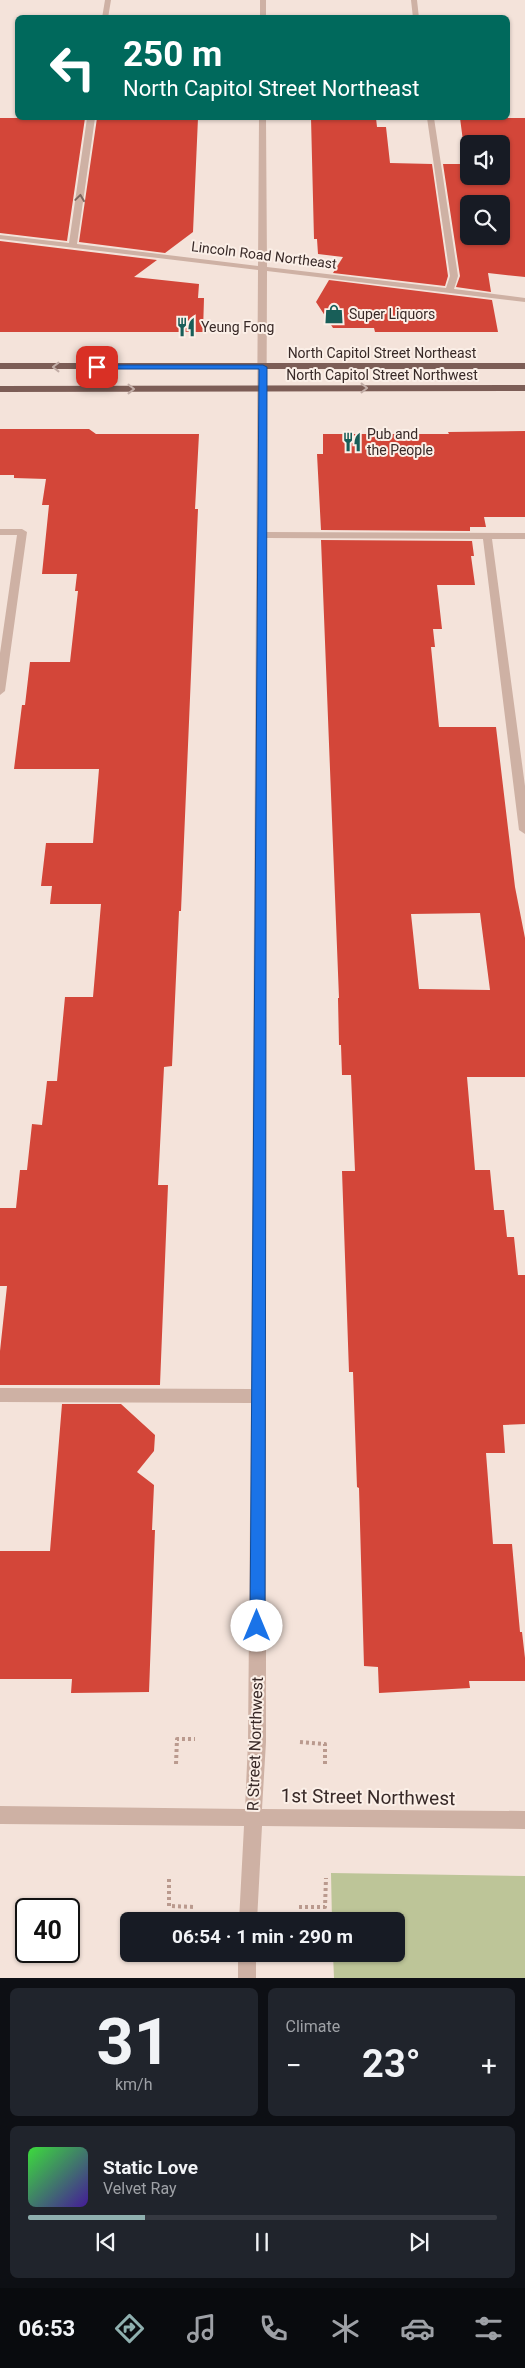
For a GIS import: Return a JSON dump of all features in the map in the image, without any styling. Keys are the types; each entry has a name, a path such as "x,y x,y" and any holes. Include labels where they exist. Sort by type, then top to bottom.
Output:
{"main road":[{"name":"North Capitol Street Northeast","path":"0,366 525,366"},
{"name":"North Capitol Street Northwest","path":"0,389 525,388"}],"street":[{"path":"106,15 108,0"},
{"path":"263,0 263,15"},
{"path":"414,0 416,15"},
{"path":"73,246 91,120"},
{"name":"R Street Northwest","path":"248,1912 257,1742 264,269 263,120"},
{"path":"431,120 454,276 449,291"},
{"name":"Lincoln Road Northeast","path":"0,237 525,300"},
{"path":"0,532 22,532 0,691"},
{"path":"262,535 525,536"},
{"path":"487,536 525,830"},
{"path":"0,1395 258,1396"},
{"name":"1st Street Northwest","path":"0,1815 525,1820"},
{"path":"247,1962 247,1978"}],"path":[{"path":"176,1764 177,1739 195,1739"},
{"path":"300,1742 325,1744 325,1764"},
{"path":"299,1907 325,1907 326,1878"},
{"path":"169,1879 168,1906 195,1907"}],"green space":[{"path":"331,1873 525,1876 525,1978 334,1978 333,1962 405,1962 405,1912 332,1912"}],"building":[{"path":"0,118 15,118 15,120 85,120 67,241 0,233"},
{"path":"510,118 525,118 525,277 488,273 491,292 456,287 460,276 443,164 460,164 460,185 510,185 510,135 462,135 460,120 510,120"},
{"path":"97,120 198,120 193,232 165,253 79,242"},
{"path":"311,120 376,120 377,127 386,127 390,163 432,164 448,276 445,286 333,273 343,257 318,254 317,239 314,239"},
{"path":"0,241 157,260 134,277 199,284 198,298 204,298 203,332 0,332"},
{"path":"329,280 492,300 498,332 375,332 374,328 333,328 316,302"},
{"path":"0,429 89,429 96,434 199,434 195,509 198,509 181,911 179,911 172,1066 164,1067 158,1185 168,1185 160,1385 0,1385 0,1351 7,1286 0,1286 0,1208 16,1208 20,1170 27,1170 32,1124 42,1125 47,1081 57,1081 65,997 93,997 101,904 50,904 52,886 41,886 46,843 93,843 99,769 14,769 22,705 25,705 30,662 70,662 78,591 75,591 77,574 42,574 49,505 42,505 46,479 14,478 14,475 0,475"},
{"path":"525,431 525,517 484,517 486,527 470,527 470,531 321,530 317,454 323,454 323,434 449,434 448,432"},
{"path":"321,540 472,541 474,556 471,556 475,585 437,585 442,629 433,629 435,647 431,647 439,727 496,727 515,887 525,938 525,1077 467,1077 475,1170 490,1170 494,1210 504,1210 507,1237 514,1237 518,1275 525,1275 525,1424 503,1425 505,1453 486,1453 493,1544 512,1544 520,1632 522,1632 525,1658 525,1681 469,1681 470,1688 379,1693 378,1667 364,1666 359,1488 357,1487 353,1372 349,1372 342,1171 355,1171 351,1075 342,1075 341,1045 339,1045 339,998","holes":["480,913 490,990 419,989 411,914"]},
{"path":"62,1404 121,1404 155,1435 154,1451 137,1472 154,1485 152,1530 155,1530 149,1692 71,1693 72,1679 0,1679 0,1551 50,1551"}],"place":[{"name":"Super Liquors","path":"334,314"},
{"name":"Yeung Fong","path":"186,327"},
{"name":"Pub and the People","path":"352,442"}],"route":[{"path":"97,367 263,367 257,1626"}]}
